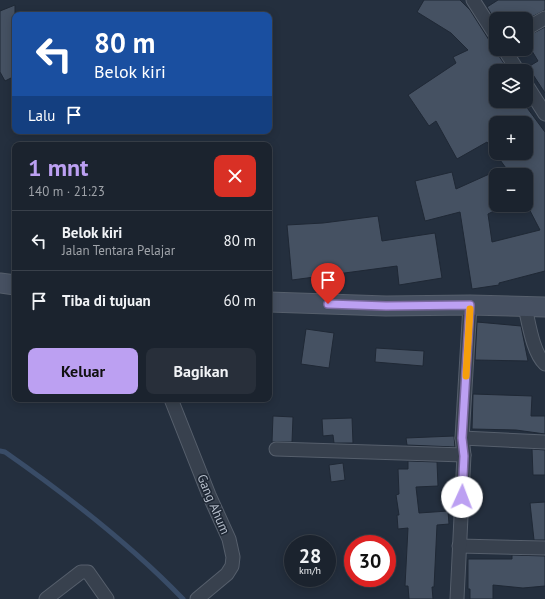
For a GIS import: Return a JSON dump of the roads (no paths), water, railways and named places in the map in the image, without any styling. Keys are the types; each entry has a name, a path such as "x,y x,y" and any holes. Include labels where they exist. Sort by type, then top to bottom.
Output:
{"main road":[{"path":"0,283 12,285"},
{"path":"272,302 386,306 470,305 525,308 545,307"}],"street":[{"path":"473,0 489,25"},
{"path":"533,26 545,18"},
{"path":"533,95 545,114"},
{"path":"457,599 464,456 462,438 470,305"},
{"path":"525,308 539,357 545,364"},
{"name":"Gang Ahum","path":"172,402 209,495 229,539 233,557 232,566 227,574 198,599"},
{"path":"462,438 545,442"},
{"path":"276,449 464,456"},
{"path":"459,546 545,548"},
{"path":"46,599 84,571 88,572 107,599"}],"waterway":[{"path":"0,451 5,452 29,469 120,539 183,599"}]}
